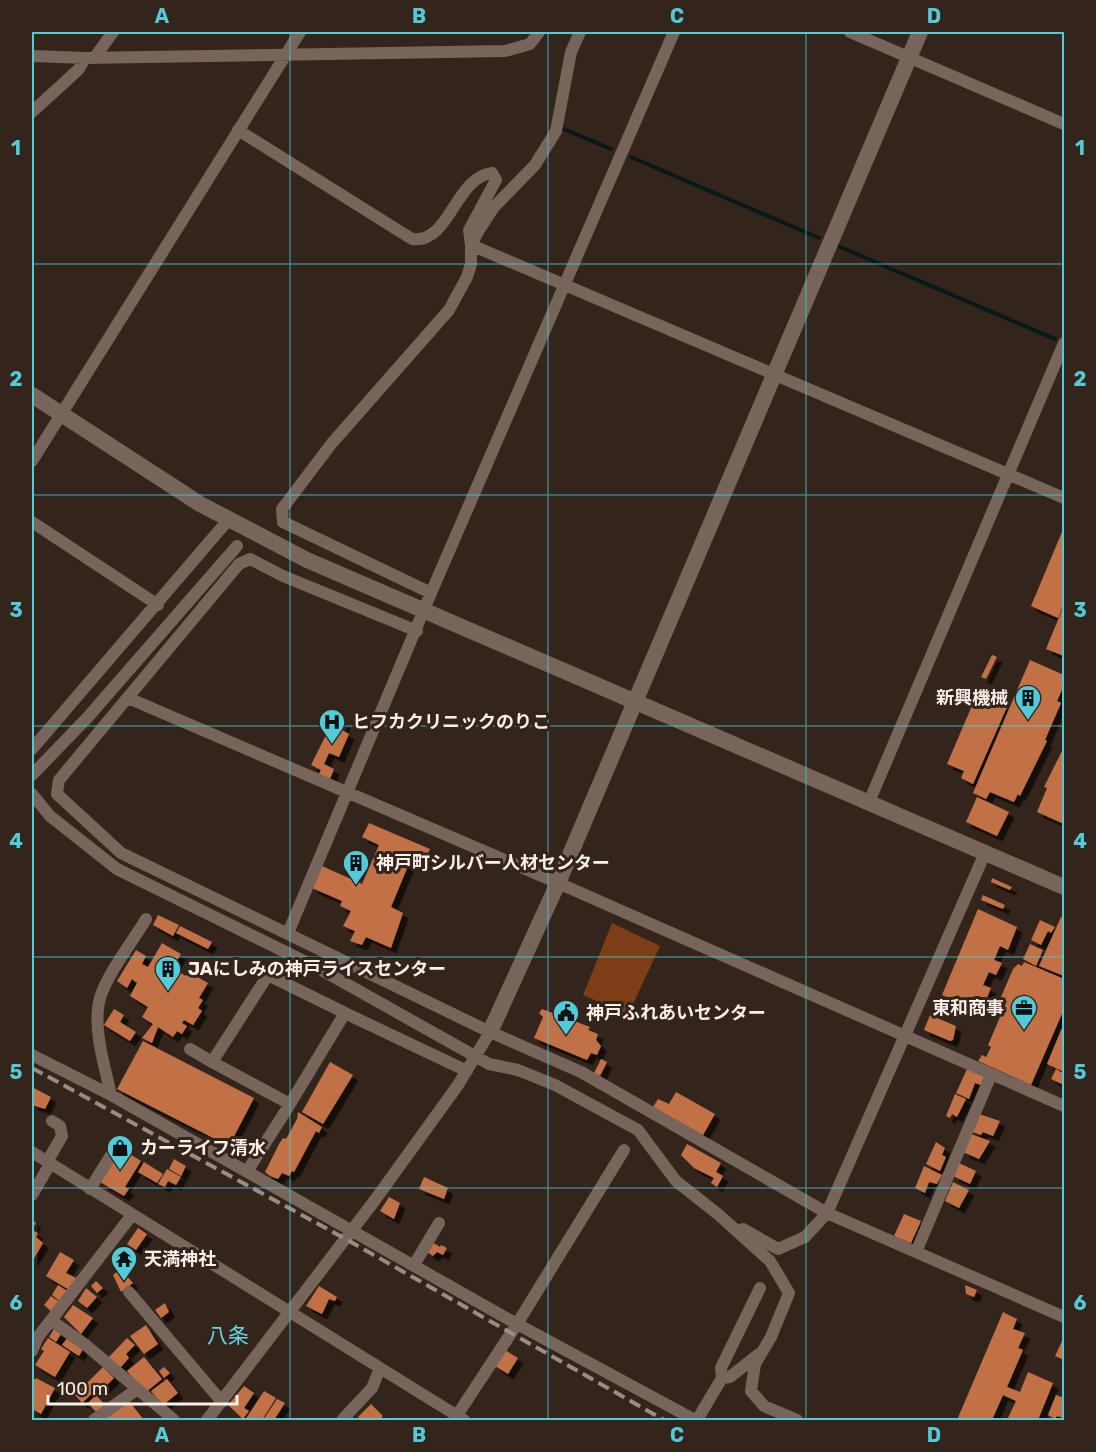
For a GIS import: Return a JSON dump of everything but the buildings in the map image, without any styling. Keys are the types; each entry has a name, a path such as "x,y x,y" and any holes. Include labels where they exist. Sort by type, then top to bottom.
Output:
{"street":[{"path":"32,112 90,58 112,32"},
{"path":"32,461 300,32"},
{"path":"32,56 90,58 285,56 505,51 530,44 539,32"},
{"path":"471,245 494,207 535,165 556,131 571,52 580,32"},
{"path":"288,933 417,631 431,593 674,32"},
{"path":"850,32 1065,124"},
{"path":"207,1420 351,1229 466,1071 490,1032 558,883 772,375 920,32"},
{"path":"238,130 411,239 422,240 432,235 467,189 482,175 492,173 496,180 469,230 471,245 469,270 449,310 332,443 282,509 283,522 431,593"},
{"path":"471,245 1065,498"},
{"path":"869,802 1065,343"},
{"path":"32,395 155,477 307,560 1065,887"},
{"path":"32,749 158,605 229,519"},
{"path":"32,522 158,605"},
{"path":"32,775 88,717 237,546"},
{"path":"417,631 283,576 250,559 239,564 59,780 57,794 121,854 490,1032 581,1072 827,1213 1065,1317"},
{"path":"128,698 558,883 1065,1106"},
{"path":"32,794 50,816 117,869 318,968 489,1064 518,1070 555,1085 638,1130 676,1181 719,1215 770,1261 789,1293 755,1364 751,1391 764,1406 796,1420"},
{"path":"719,1215 778,1249 805,1237 827,1213 986,852"},
{"path":"111,1095 98,1036 98,1006 106,985 146,919"},
{"path":"212,1062 268,975 466,1071"},
{"path":"248,1170 345,1013"},
{"path":"190,1049 290,1104"},
{"path":"32,1055 111,1095 248,1170 517,1324 696,1420 722,1378 721,1368 760,1288"},
{"path":"916,1252 991,1075"},
{"path":"32,1195 62,1136 60,1126 52,1121"},
{"path":"90,1189 120,1141"},
{"path":"32,1152 459,1419 624,1150"},
{"path":"32,1351 38,1337 132,1215"},
{"path":"414,1265 439,1223"},
{"path":"129,1292 222,1402"},
{"path":"52,1321 87,1346 174,1420"},
{"path":"722,1378 730,1377 762,1351"},
{"path":"342,1420 372,1388 380,1368"},
{"path":"94,1420 136,1390"}],"shaded area":[{"path":"612,923 660,946 628,1015 583,995"}],"waterway":[{"path":"564,129 611,149"},
{"path":"631,157 819,238"},
{"path":"840,247 1055,339"}],"railway":[{"path":"32,1068 344,1238 664,1420"}],"place":[{"name":"新興機械","path":"1028,721"},
{"name":"ヒフカクリニックのりこ","path":"332,745"},
{"name":"神戸町シルバー人材センター","path":"356,886"},
{"name":"JAにしみの神戸ライスセンター","path":"168,992"},
{"name":"東和商事","path":"1024,1031"},
{"name":"神戸ふれあいセンター","path":"566,1036"},
{"name":"カーライフ清水","path":"120,1171"},
{"name":"天満神社","path":"124,1282"}],"district":[{"name":"八条","path":"228,1335"}]}
